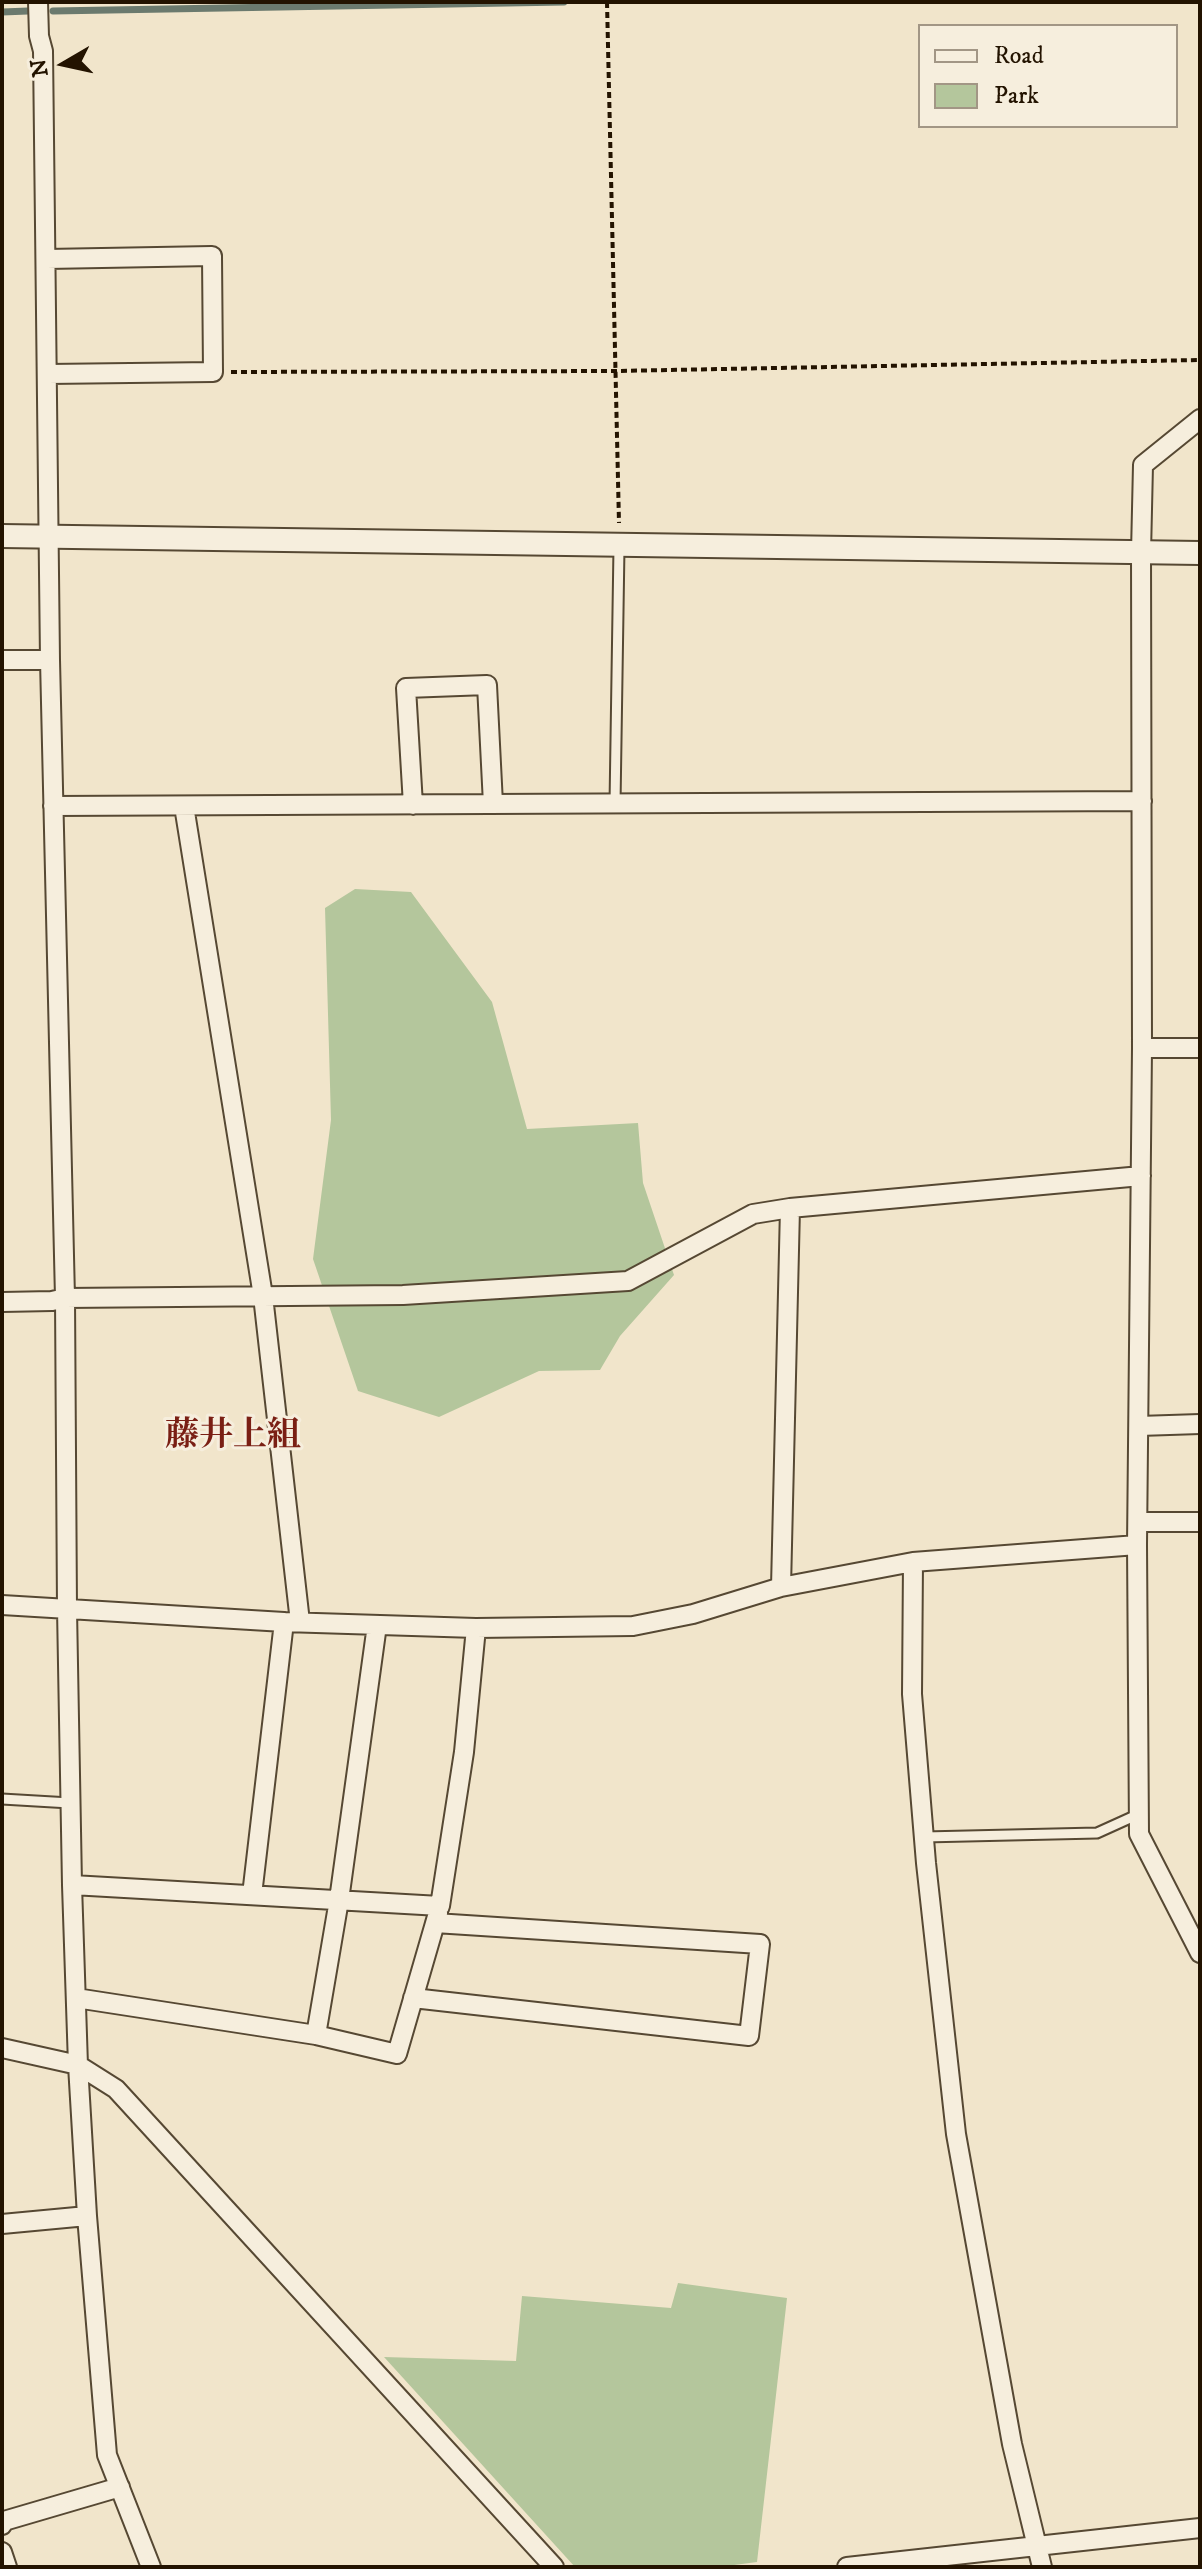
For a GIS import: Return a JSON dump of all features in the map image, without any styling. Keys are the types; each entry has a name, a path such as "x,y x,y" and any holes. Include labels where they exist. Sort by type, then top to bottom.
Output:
{"street":[{"path":"38,2 39,36 43,51 50,660 65,1298 70,1803 78,2065 107,2455 151,2567"},
{"path":"47,259 212,256 213,372 48,374"},
{"path":"1200,419 1143,465 1137,1545 1139,1834 1200,1953"},
{"path":"2,536 1200,553"},
{"path":"2,660 50,660"},
{"path":"413,805 406,688 487,685 493,804"},
{"path":"53,806 1142,801"},
{"path":"184,806 263,1296 292,1622 252,1895"},
{"path":"1142,1048 1200,1048"},
{"path":"2,1302 65,1298 403,1295 628,1281 753,1214 1141,1176"},
{"path":"781,1587 790,1208"},
{"path":"1139,1426 1200,1424"},
{"path":"1138,1522 1200,1522"},
{"path":"2,1605 377,1625 476,1628 633,1626 693,1614 781,1587 913,1562 1137,1545"},
{"path":"913,1562 912,1694 956,2134 1012,2444 1042,2567"},
{"path":"316,2035 339,1900 377,1625"},
{"path":"76,1998 316,2035 397,2054 438,1914 464,1752 476,1628"},
{"path":"72,1885 339,1900 438,1914 760,1944 749,2036 413,1998"},
{"path":"2,2048 78,2065 116,2089 554,2567"},
{"path":"2,2224 87,2216"},
{"path":"2,2525 4,2521 120,2487"},
{"path":"847,2567 1200,2528"},
{"path":"2,2552 7,2567"}],"lane":[{"path":"615,804 619,546"},
{"path":"2,1799 70,1803"},
{"path":"924,1837 1097,1833 1139,1814"}],"path":[{"path":"607,2 619,546"},
{"path":"213,372 615,371 1200,360"}],"green space":[{"path":"355,889 411,892 492,1002 527,1129 638,1123 643,1183 674,1275 620,1336 600,1370 539,1371 439,1417 358,1391 313,1259 331,1120 325,908"},
{"path":"678,2283 787,2298 757,2562 719,2567 575,2567 384,2357 516,2361 522,2296 671,2308"}],"waterway":[{"path":"53,11 564,2"},
{"path":"2,12 28,11"}],"district":[{"name":"藤井上組","path":"233,1438"}]}
